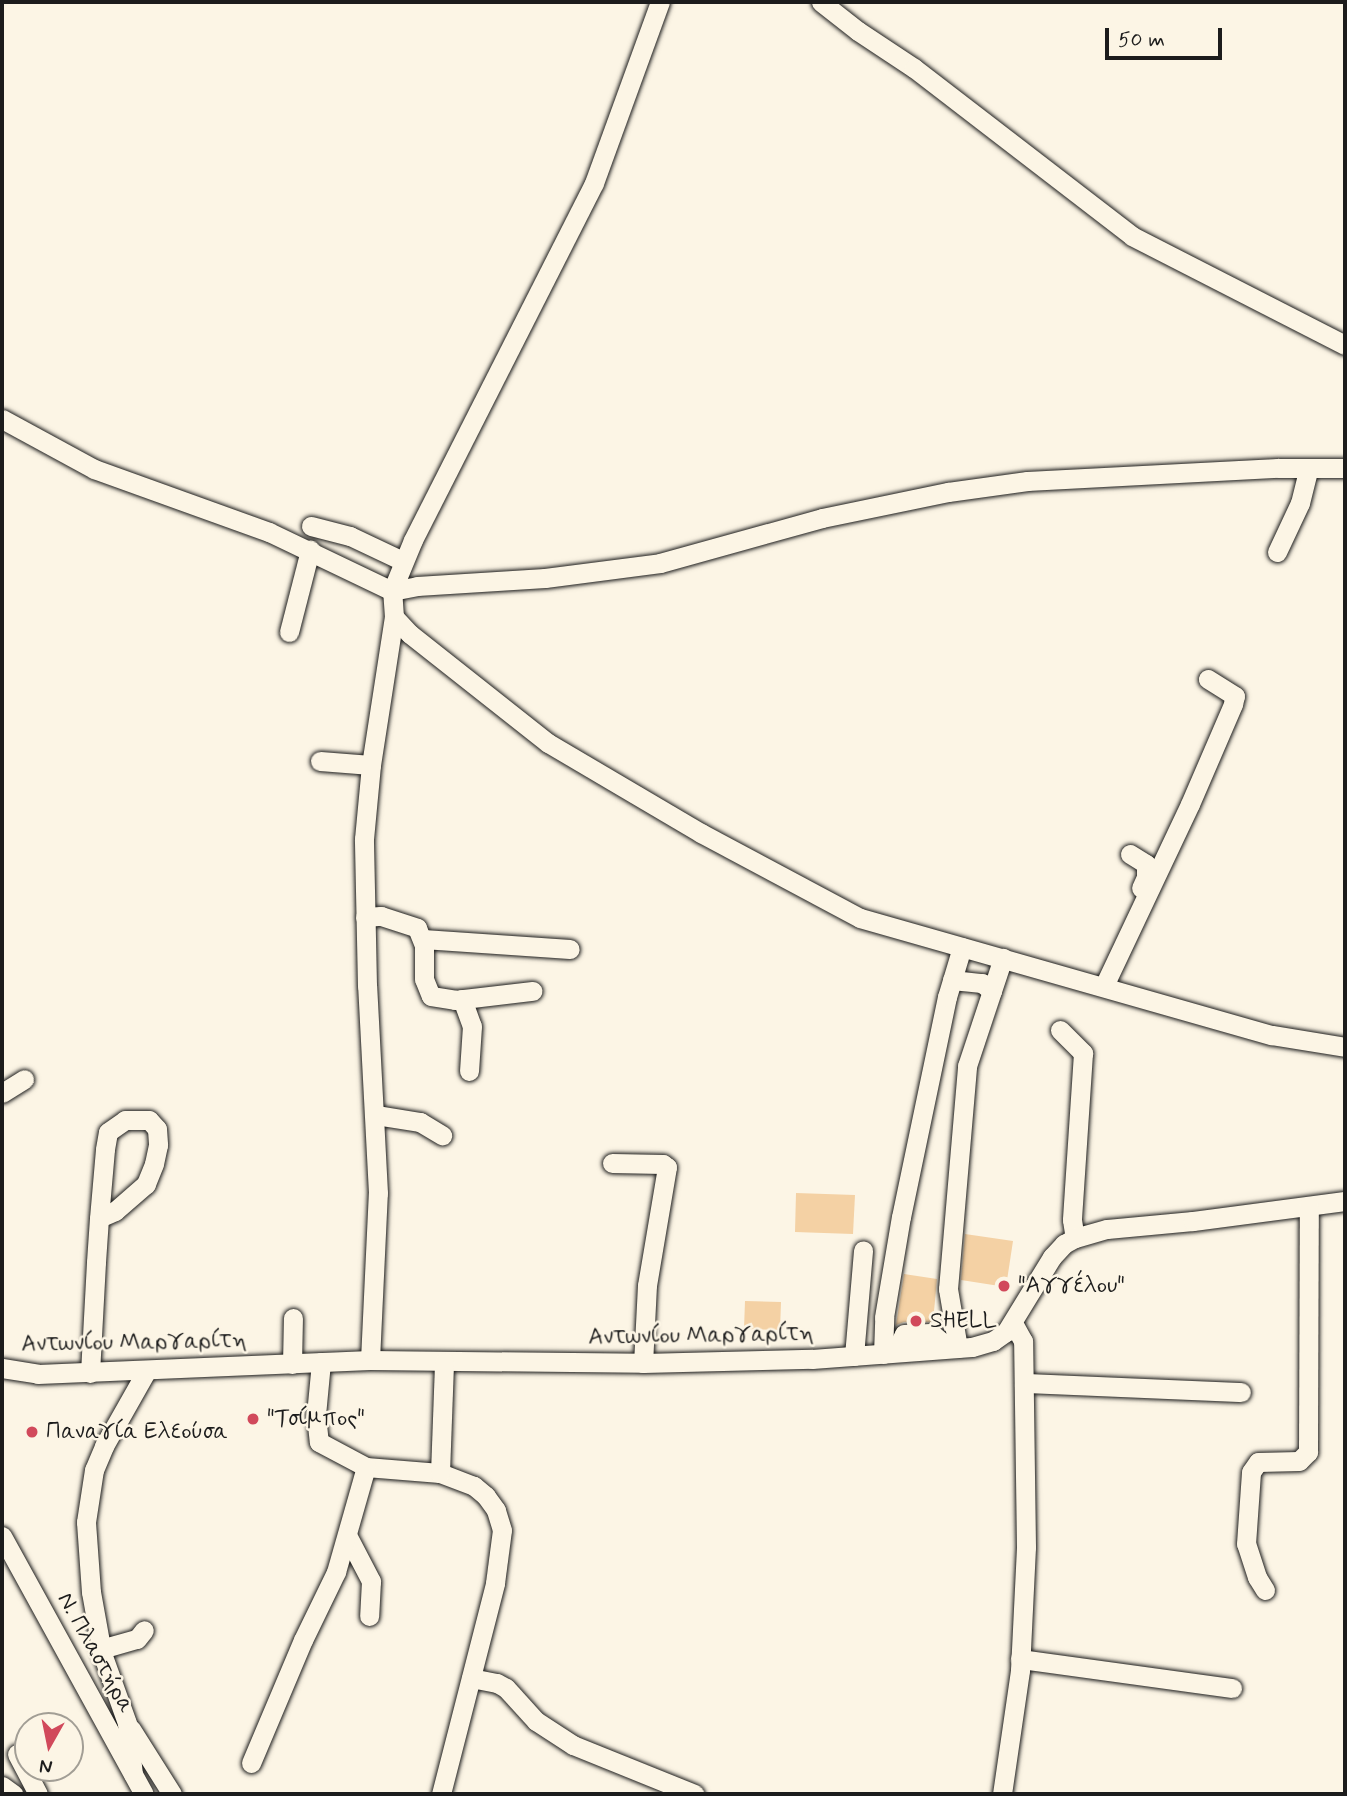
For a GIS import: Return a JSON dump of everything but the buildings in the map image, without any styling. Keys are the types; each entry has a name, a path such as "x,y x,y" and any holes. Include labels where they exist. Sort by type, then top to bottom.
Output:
{"street":[{"path":"370,1360 378,1193 364,839 370,765 394,617 392,592 403,561 594,183 660,2"},
{"path":"821,2 858,32 914,68 1132,236 1343,338"},
{"path":"2,419 94,469 310,550 392,592 417,586 545,578 660,563 822,518 961,490 1041,480 1345,468"},
{"path":"1277,552 1300,503 1309,468"},
{"path":"311,526 350,536 403,561"},
{"path":"289,632 310,550"},
{"path":"394,617 410,634 548,743 666,812 860,918 1272,1035 1345,1047"},
{"path":"1099,985 1190,804 1233,704 1235,696 1208,679"},
{"path":"320,761 370,765"},
{"path":"1099,985 1146,877 1146,864 1130,854"},
{"path":"365,917 398,920 417,928 423,939 426,990 431,996 462,999 532,991"},
{"path":"423,939 570,949"},
{"path":"891,1349 888,1285 934,1060 962,947"},
{"path":"951,1345 948,1289 967,1066 1003,958"},
{"path":"952,979 982,984 992,991"},
{"path":"462,999 472,1026 469,1072"},
{"path":"1060,1030 1083,1053 1072,1220 1075,1238"},
{"path":"934,1060 967,1066"},
{"path":"2,1093 24,1079"},
{"path":"376,1115 420,1122 442,1135"},
{"path":"90,1373 99,1218 108,1132 125,1120 149,1119 157,1129 158,1145 155,1164 146,1184 115,1211 99,1218"},
{"path":"612,1164 663,1164 667,1167 647,1285 643,1363"},
{"name":"Αντωνίου Μαργαρίτη","path":"2,1368 38,1374 370,1360 643,1363 854,1356 891,1349 993,1341 1013,1323 1052,1257 1075,1238 1107,1229 1345,1200"},
{"path":"1265,1590 1257,1577 1246,1544 1251,1472 1258,1462 1299,1461 1308,1452 1310,1206"},
{"path":"854,1356 863,1250"},
{"path":"292,1364 293,1318"},
{"path":"1002,1794 1020,1659 1026,1547 1023,1341 1013,1323"},
{"path":"321,1362 316,1435 319,1442 366,1467 440,1473 474,1486 496,1510 502,1530 495,1583 441,1794"},
{"path":"440,1473 444,1362"},
{"path":"133,1774 127,1723 101,1648 91,1592 86,1522 88,1494 104,1446 147,1370"},
{"path":"1024,1383 1241,1392"},
{"path":"251,1763 303,1640 336,1572 366,1467"},
{"name":"Ν. Πλαστήρα","path":"2,1536 144,1794"},
{"path":"348,1537 371,1581 369,1616"},
{"path":"101,1648 138,1639 144,1630"},
{"path":"1020,1659 1232,1688"},
{"path":"471,1678 497,1683 506,1688 536,1721 573,1745 694,1794"},
{"path":"127,1723 172,1794"},
{"path":"2,1786 13,1794"}],"place":[{"name":"\"Αγγέλου\"","path":"1004,1286"},
{"name":"SHELL","path":"916,1321"},
{"name":"\"Τσίμπος\"","path":"253,1419"},
{"name":"Παναγία Ελεούσα","path":"32,1432"}]}
